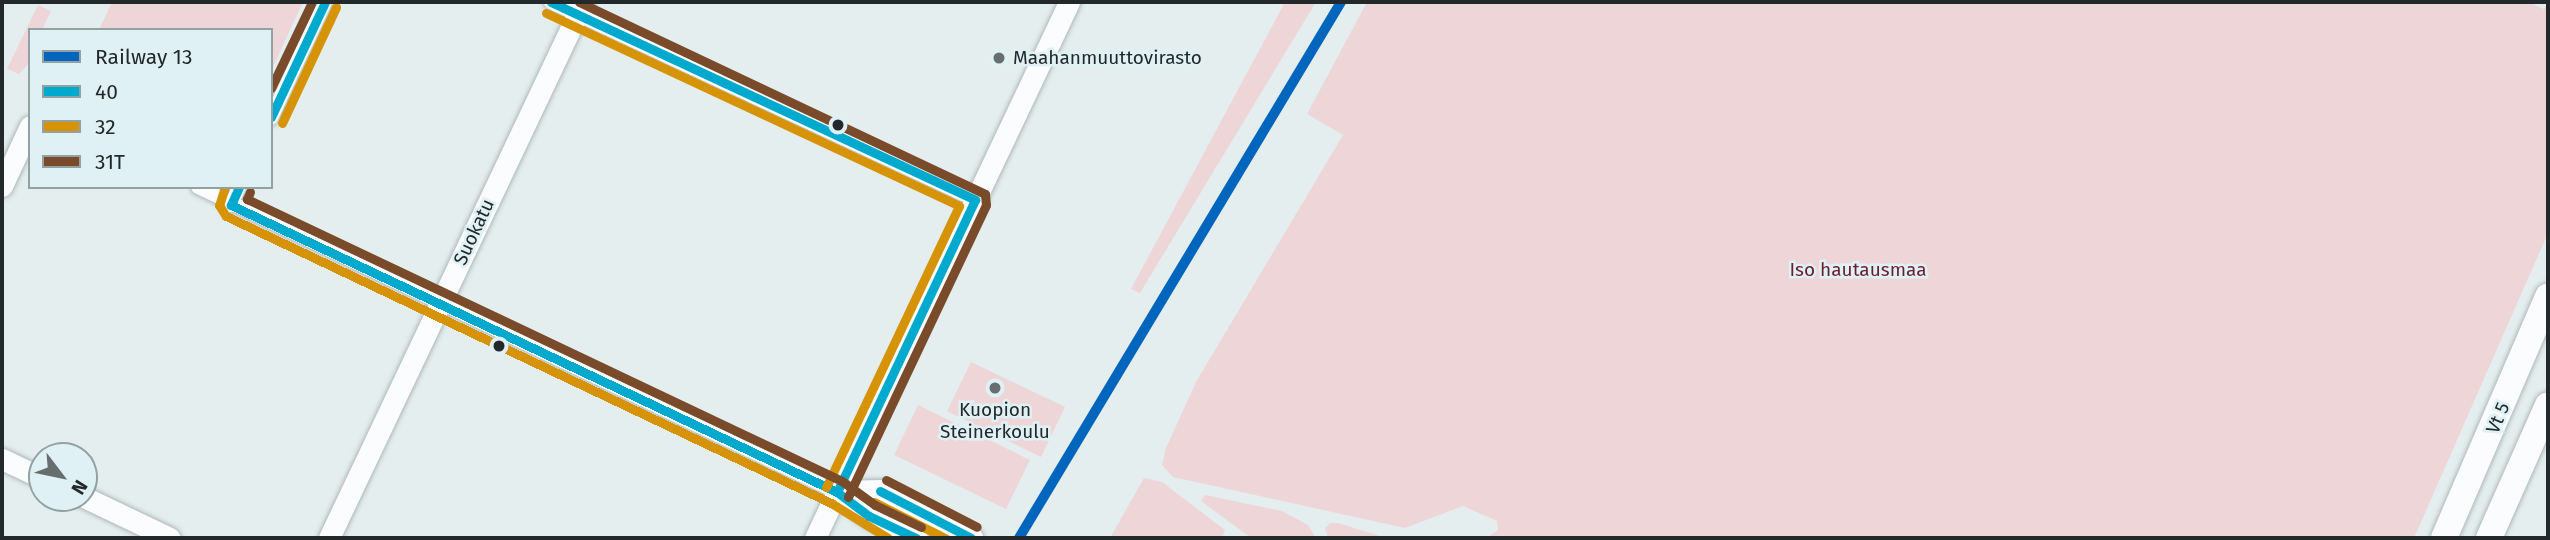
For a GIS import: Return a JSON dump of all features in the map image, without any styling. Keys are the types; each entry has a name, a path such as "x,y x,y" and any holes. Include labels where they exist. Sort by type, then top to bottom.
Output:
{"highway":[{"name":"Vt 5","path":"2444,538 2548,296"},
{"path":"2489,538 2548,405"}],"main road":[{"path":"815,538 1069,2"},
{"name":"Suokatu","path":"329,538 580,8"},
{"path":"2,186 28,131"},
{"path":"2,459 28,471"},
{"path":"837,492 881,491 971,538"},
{"path":"837,492 869,516 916,538"},
{"path":"98,504 170,538"}],"street":[{"path":"273,114 325,2"},
{"path":"551,2 580,8 975,200"},
{"path":"202,189 837,492"},
{"path":"231,205 239,189"}],"green space":[{"path":"112,2 303,2 273,67 273,28 100,28"},
{"path":"1285,2 1316,2 1140,293 1131,289"},
{"name":"Iso hautausmaa","path":"1367,2 2528,2 2544,9 2548,2 2548,233 2414,538 1486,538 1498,530 1497,521 1463,506 1405,528 1173,477 1162,465 1166,448 1196,382 1343,135 1307,114"},
{"path":"38,5 51,11 43,28 28,28 28,64 19,74 7,69"},
{"path":"971,362 1065,407 1041,457 947,411"},
{"path":"918,405 1030,460 1006,509 894,455"},
{"path":"1144,478 1162,482 1225,530 1222,538 1110,538"},
{"path":"1205,495 1282,511 1308,525 1316,538 1251,538 1201,501"},
{"path":"1330,523 1380,536 1328,538 1325,528"}],"rail line":[{"name":"13","path":"1019,538 1341,2"}],"transit line":[{"name":"31T","path":"273,84 312,2"},
{"name":"40","path":"273,113 325,2"},
{"name":"40","path":"551,2 975,200 837,492"},
{"name":"31T","path":"579,2 985,194 986,205 848,497"},
{"name":"32","path":"282,123 336,7"},
{"name":"32","path":"546,13 959,206 826,487"},
{"name":"32","path":"224,189 219,205 226,216 831,503 888,538"},
{"name":"40","path":"238,189 231,205 837,492 869,516 916,538"},
{"name":"31T","path":"250,192 247,199 842,481 875,505 921,527"},
{"name":"31T","path":"886,480 977,527"},
{"name":"40","path":"880,491 971,538"},
{"name":"32","path":"874,502 945,538"}],"place":[{"name":"Maahanmuuttovirasto","path":"999,58"},
{"name":"Kuopion Steinerkoulu","path":"995,388"}]}
